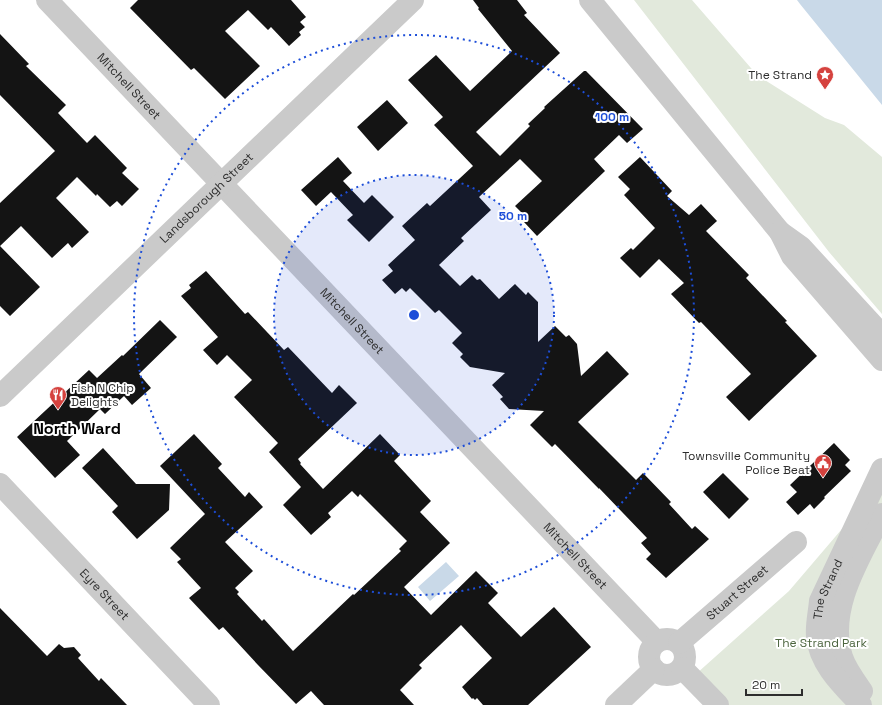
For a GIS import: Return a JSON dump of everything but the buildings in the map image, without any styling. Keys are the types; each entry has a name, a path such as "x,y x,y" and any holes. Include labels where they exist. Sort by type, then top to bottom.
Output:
{"street":[{"name":"Mitchell Street","path":"47,0 657,642"},
{"name":"Landsborough Street","path":"0,396 414,0"},
{"path":"590,0 780,232 792,256 882,360"},
{"path":"780,232 801,247 882,335"},
{"name":"The Strand","path":"861,705 839,681 828,664 820,648 817,637 817,625 820,602 882,470"},
{"name":"Eyre Street","path":"0,484 209,705"},
{"name":"The Strand","path":"875,705 862,692 843,659 839,646 838,634 841,604 849,582 882,514"},
{"name":"Stuart Street","path":"679,643 796,542"},
{"path":"668,639 679,643 685,652 685,663 682,668 668,675 658,673 654,669 651,664 650,652 657,642 668,639"},
{"path":"682,668 718,705"},
{"path":"616,705 654,669"}],"green space":[{"path":"634,0 692,0 757,75 825,118 844,125 882,157 882,314 829,252"},
{"name":"The Strand Park","path":"882,482 882,705 726,705 696,674 789,591"}],"water":[{"path":"797,0 882,0 882,105 800,4"},
{"path":"446,562 459,576 430,601 418,587"}],"place":[{"name":"The Strand","path":"825,90"},
{"name":"Fish N Chip Delights","path":"58,410"},
{"name":"Townsville Community Police Beat","path":"823,478"}],"district":[{"name":"North Ward","path":"77,428"}]}
